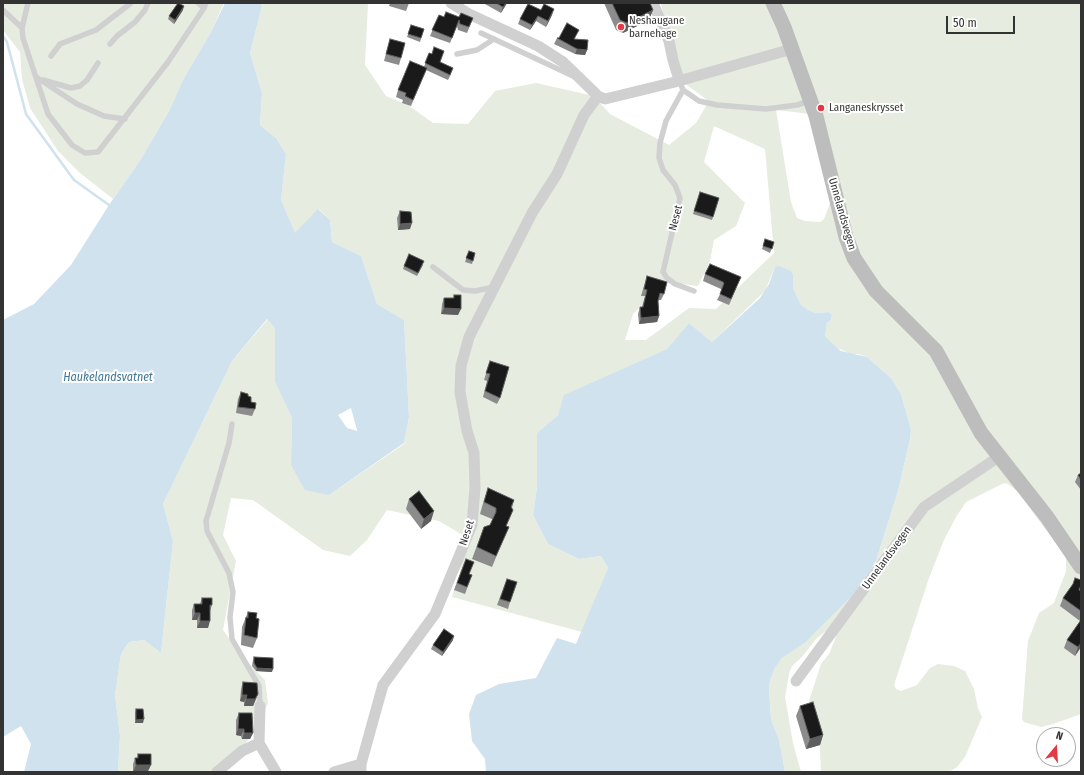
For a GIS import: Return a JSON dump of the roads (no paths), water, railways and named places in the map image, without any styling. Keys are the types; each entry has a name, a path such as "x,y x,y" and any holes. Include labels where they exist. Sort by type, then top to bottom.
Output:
{"main road":[{"name":"Unnelandsvegen","path":"773,3 792,48 816,116 846,237 854,258 876,291 936,351 981,433 1047,517 1081,567"}],"street":[{"path":"451,3 469,14 538,46 562,62 598,96 605,99 681,85 792,48"},
{"path":"653,3 669,41 681,85"},
{"name":"Neset","path":"334,772 361,768 383,685 435,614 472,524 475,488 474,454 467,431 460,392 462,366 469,337 532,213 557,174 584,115 598,96"},
{"name":"Unnelandsvegen","path":"796,681 924,507 1000,456"},
{"path":"260,706 259,743 276,772"},
{"path":"216,772 242,750 259,743"}],"lane":[{"path":"28,3 22,28 23,38 38,78 48,114 72,145 85,153 98,152 168,62 205,5 198,3"},
{"path":"51,56 60,44 96,30 131,3"},
{"path":"110,44 117,36 135,22 145,10 148,3"},
{"path":"3,10 22,28"},
{"path":"481,33 550,64 584,82"},
{"path":"457,54 477,50 494,39"},
{"path":"38,78 71,88 80,86 87,80 98,63"},
{"path":"38,78 77,104 104,116 125,119"},
{"path":"681,85 699,101 717,105 766,109 797,105 810,101"},
{"name":"Neset","path":"681,85 666,121 660,143 659,158 663,170 675,185 680,198 663,272 667,278 675,284 694,291"},
{"path":"432,267 463,290 475,291 496,286"},
{"path":"232,424 229,442 206,521 207,531 229,573 234,592 230,618 232,639 259,686 260,706"}],"water":[{"name":"Haukelandsvatnet","path":"225,3 260,3 262,6 250,53 262,93 260,125 276,138 286,154 281,200 295,233 318,209 330,220 332,242 361,256 377,304 404,320 409,417 404,443 329,495 305,490 291,465 292,418 275,382 275,328 267,319 232,361 163,504 173,541 161,653 144,640 129,642 121,654 115,695 120,736 118,772 24,772 31,744 21,726 3,737 3,320 34,304 71,265 109,205 141,159 169,111 184,78 211,32","holes":["351,408 357,431 347,428 338,415"]},
{"path":"779,266 791,271 793,275 793,288 801,305 815,313 829,312 832,315 831,320 827,323 825,336 841,351 867,357 891,378 901,394 911,430 898,491 875,564 851,597 805,643 782,658 775,668 770,680 769,688 771,719 779,740 785,772 486,772 485,759 472,741 469,714 476,695 499,684 536,678 557,638 576,644 608,568 601,556 579,559 548,544 533,515 537,487 537,433 558,415 564,395 667,349 689,323 712,342 760,298 769,284 775,267"}],"waterway":[{"path":"3,36 7,42 26,114 74,180 109,205"}],"place":[{"name":"Neshaugane barnehage","path":"621,27"},
{"name":"Langaneskrysset","path":"821,108"}]}
